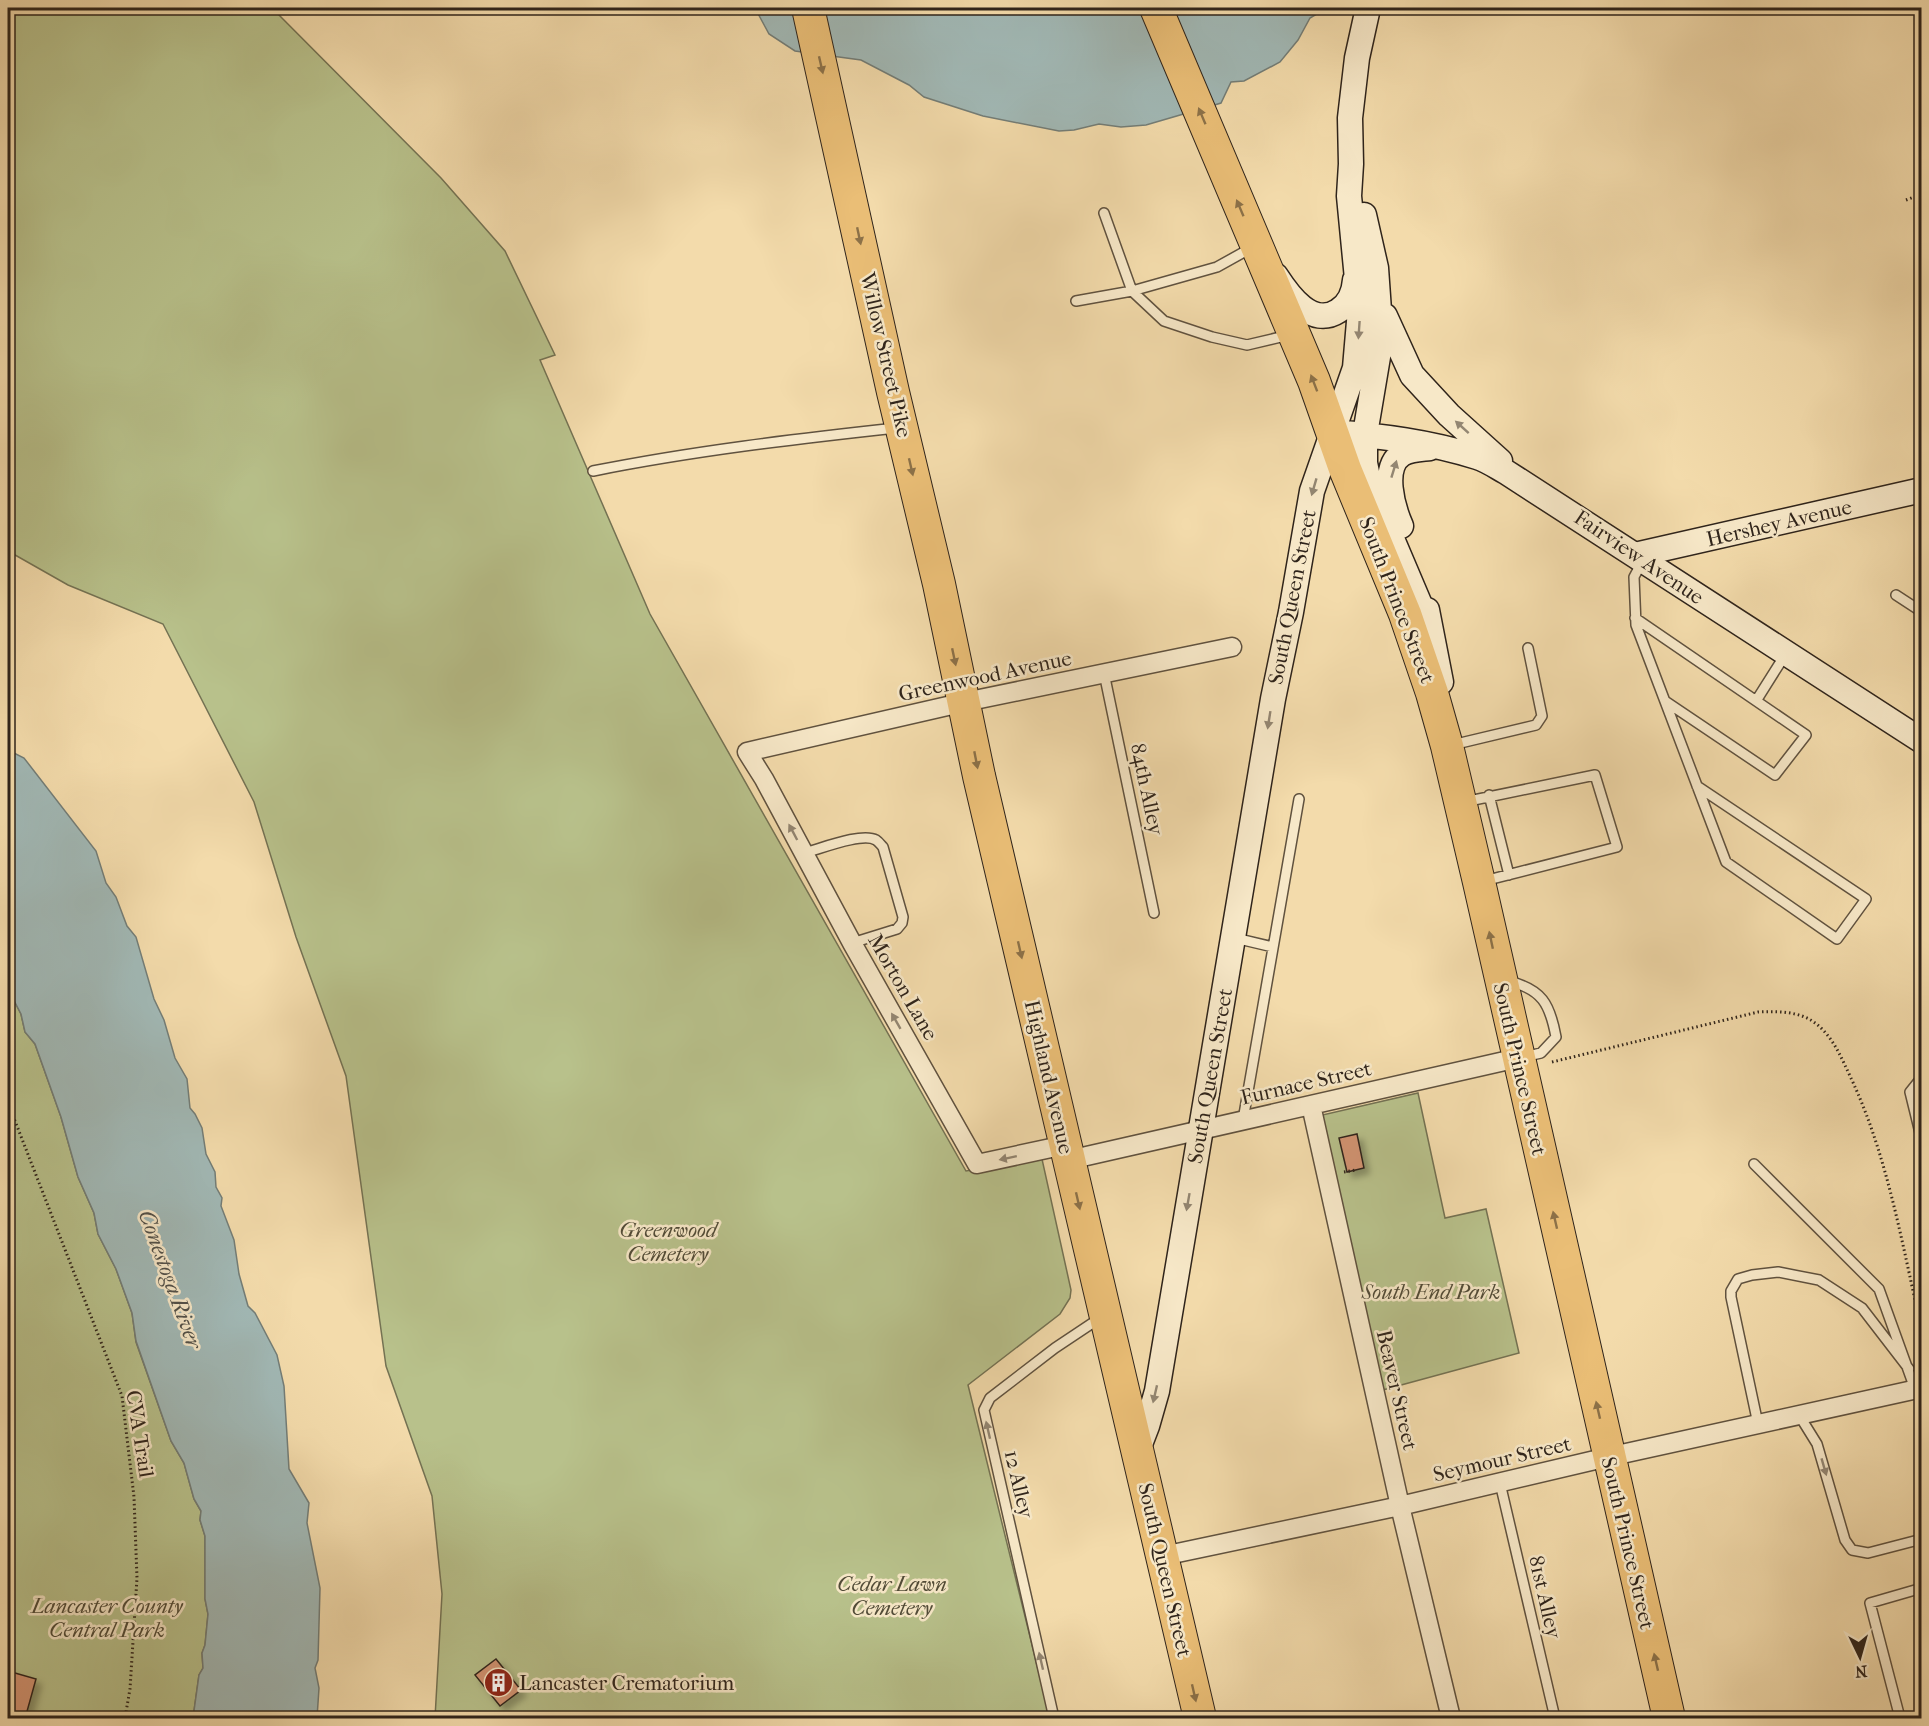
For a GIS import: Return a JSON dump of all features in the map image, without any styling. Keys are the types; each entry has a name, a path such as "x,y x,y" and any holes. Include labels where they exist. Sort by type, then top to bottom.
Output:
{"highway":[{"name":"Willow Street Pike","path":"808,8 965,702"},
{"path":"1156,8 1294,334 1332,432"},
{"name":"South Prince Street","path":"1332,432 1405,614 1447,746 1475,799 1494,879 1499,978 1669,1719"},
{"name":"Highland Avenue","path":"965,702 979,776 1137,1452"},
{"name":"South Queen Street","path":"1137,1452 1200,1719"}],"main road":[{"path":"1368,8 1357,58 1350,118 1351,164 1376,268 1380,304 1381,339 1365,434 1364,456 1370,487 1429,626"},
{"name":"South Queen Street","path":"1137,1452 1148,1426 1157,1391 1273,699 1312,491 1355,368 1360,310 1349,196 1351,164"},
{"path":"1256,246 1280,282 1306,311 1319,317 1332,315 1350,301 1356,271"},
{"path":"1380,304 1394,340 1412,375 1449,415 1521,480"},
{"name":"Fairview Avenue","path":"1332,432 1365,434 1439,447 1479,458 1521,480 1922,741"},
{"path":"1439,447 1401,454 1393,465 1391,478 1393,505 1424,585 1429,626 1444,696 1447,746"},
{"name":"Hershey Avenue","path":"1639,557 1922,490"}],"street":[{"name":"Greenwood Avenue","path":"747,752 965,702 1232,647"},
{"name":"Morton Lane","path":"747,752 977,1164 1067,1153"},
{"name":"Furnace Street","path":"1067,1153 1201,1130 1518,1058"},
{"name":"Beaver Street","path":"1311,1106 1400,1506 1451,1719"},
{"name":"Seymour Street","path":"1162,1556 1400,1506 1608,1457 1918,1389"}],"lane":[{"path":"1104,213 1132,291 1164,321 1212,337 1247,345 1294,334"},
{"path":"1076,301 1132,291 1217,267 1256,246"},
{"path":"593,471 642,461 753,445 902,428"},
{"path":"1639,557 1634,578 1636,625 1665,700 1697,786 1726,862 1837,939 1866,899 1697,786"},
{"path":"1896,595 1922,612"},
{"path":"1635,618 1806,735 1775,775 1665,700"},
{"path":"1447,746 1536,725 1542,716 1528,648"},
{"path":"1756,701 1786,654"},
{"name":"84th Alley","path":"1104,673 1154,913"},
{"path":"1475,799 1595,775 1617,847 1494,879"},
{"path":"1243,1120 1299,798"},
{"path":"804,854 867,837 876,840 883,847 903,916 902,923 897,929 852,943"},
{"path":"1233,937 1273,948"},
{"path":"1499,978 1519,983 1538,993 1552,1016 1556,1037 1541,1053 1518,1058"},
{"path":"1922,1077 1910,1092 1922,1141"},
{"path":"1754,1164 1879,1289 1918,1389"},
{"path":"1758,1424 1731,1298 1731,1291 1738,1279 1778,1272 1819,1280 1862,1308 1909,1370"},
{"name":"12 Alley","path":"1054,1719 984,1410 990,1398 1055,1348 1105,1315"},
{"path":"1799,1415 1817,1444 1845,1540 1852,1550 1868,1553 1922,1539"},
{"name":"81st Alley","path":"1500,1483 1555,1719"},
{"path":"1900,1719 1870,1604 1922,1588"}],"path":[{"path":"1906,200 1922,194"},
{"path":"1518,1058 1552,1062 1758,1012 1781,1011 1801,1015 1821,1027 1835,1044 1860,1097 1883,1162 1922,1331"},
{"name":"CVA Trail","path":"8,1103 122,1396 134,1497 137,1578 130,1689 125,1719"},
{"path":"1337,1174 1356,1170"}],"green space":[{"name":"Greenwood Cemetery","path":"8,8 272,8 441,178 505,251 555,355 540,360 650,614 966,1171 1042,1159 1071,1290 1070,1298 1060,1314 968,1385 1050,1718 435,1718 442,1594 432,1496 386,1366 346,1076 296,937 254,802 163,624 68,585 8,551"},
{"name":"Lancaster County Central Park","path":"8,989 21,1014 25,1032 35,1044 61,1117 78,1177 94,1213 98,1234 116,1269 132,1313 136,1342 171,1441 184,1463 194,1499 201,1511 200,1520 205,1536 205,1599 208,1614 202,1653 203,1668 199,1675 193,1718 8,1718"},
{"name":"South End Park","path":"1418,1093 1445,1218 1486,1209 1519,1353 1379,1391 1318,1116"}],"water":[{"path":"755,8 1327,8 1310,18 1298,40 1280,62 1244,81 1231,82 1221,103 1146,125 1121,127 1099,124 1059,131 983,116 924,97 909,85 861,60 795,51 769,34"},
{"name":"Conestoga River","path":"8,750 24,758 96,851 106,883 116,897 127,926 136,937 154,999 164,1020 175,1058 187,1079 190,1108 202,1128 206,1154 215,1172 216,1187 222,1198 221,1206 234,1240 239,1274 248,1306 255,1313 277,1355 284,1386 289,1469 309,1503 307,1523 320,1588 318,1660 315,1668 319,1688 317,1718 193,1718 199,1675 203,1668 202,1653 208,1614 205,1599 205,1536 200,1520 201,1511 194,1499 184,1463 171,1441 136,1341 132,1313 116,1269 98,1234 94,1213 78,1177 61,1117 35,1044 25,1032 21,1014 8,989"}],"building":[{"path":"1357,1134 1364,1168 1347,1172 1339,1138"},
{"name":"Lancaster Crematorium","path":"496,1659 521,1690 500,1706 475,1675"},
{"path":"8,1671 36,1679 26,1715 8,1710"}],"place":[{"name":"Lancaster Crematorium","path":"498,1683"}],"park label":[{"name":"Cedar Lawn Cemetery","path":"892,1596"}]}
